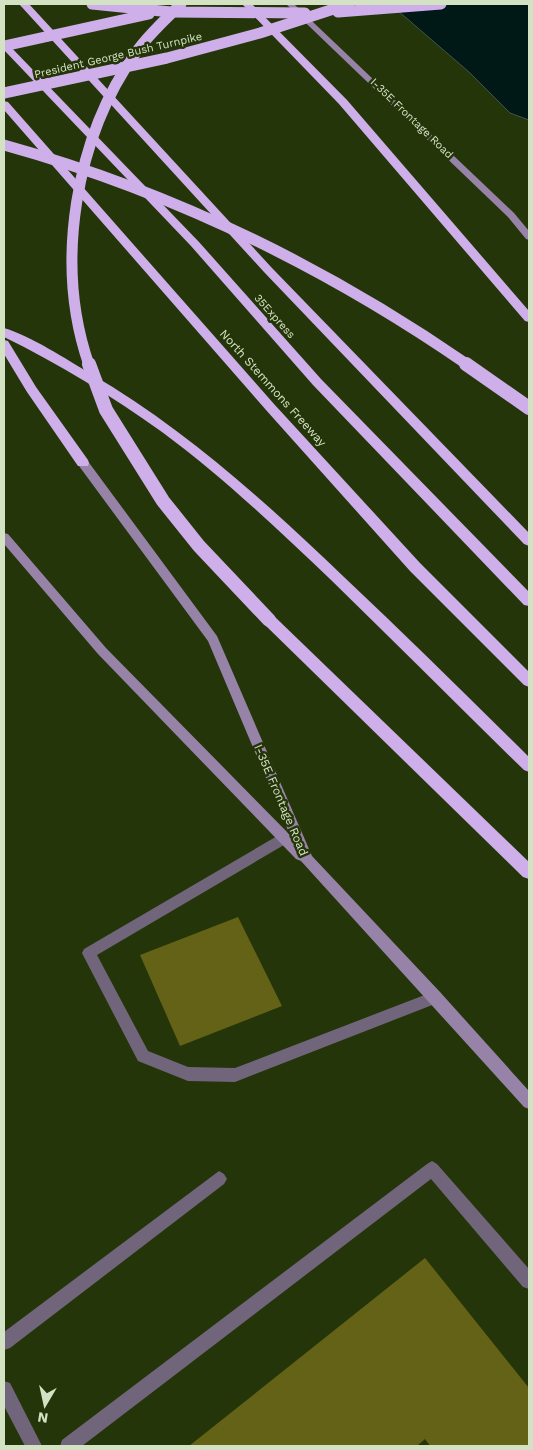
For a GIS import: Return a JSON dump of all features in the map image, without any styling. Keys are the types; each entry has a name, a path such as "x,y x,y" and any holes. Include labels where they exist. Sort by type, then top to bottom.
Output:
{"highway":[{"path":"24,4 268,270 529,541"},
{"path":"92,4 154,11 266,14 347,12 441,4"},
{"path":"181,4 134,55 99,119 88,146 75,213 72,277 87,361 102,400 136,461 188,534 269,620 529,872"},
{"path":"4,46 194,4"},
{"path":"247,4 343,102 529,318"},
{"name":"President George Bush Turnpike","path":"4,92 167,58 260,33 351,4"},
{"name":"35Express","path":"4,46 195,244 317,382 529,601"},
{"name":"North Stemmons Freeway","path":"4,104 270,407 415,567 529,682"},
{"path":"4,145 128,185 194,212 320,273 417,332 529,408"},
{"path":"4,332 38,348 104,388 152,418 190,447 265,511 529,766"},
{"path":"4,344 31,389 83,463"}],"main road":[{"name":"I-35E Frontage Road","path":"290,4 511,215 529,237"},
{"name":"I-35E Frontage Road","path":"83,463 140,538 212,639 307,860 435,997 529,1102"},
{"path":"4,537 102,651 307,860"}],"lane":[{"path":"284,838 89,953 143,1056 188,1074 235,1075 435,997"},
{"path":"68,1446 432,1168 529,1281"},
{"path":"4,1342 219,1179"},
{"path":"4,1389 34,1446"}],"water":[{"path":"390,4 529,4 529,120 510,113 469,72"}],"building":[{"path":"238,917 282,1006 180,1046 140,955"},
{"path":"425,1258 529,1388 529,1446 430,1446 425,1439 417,1446 189,1446"}]}
